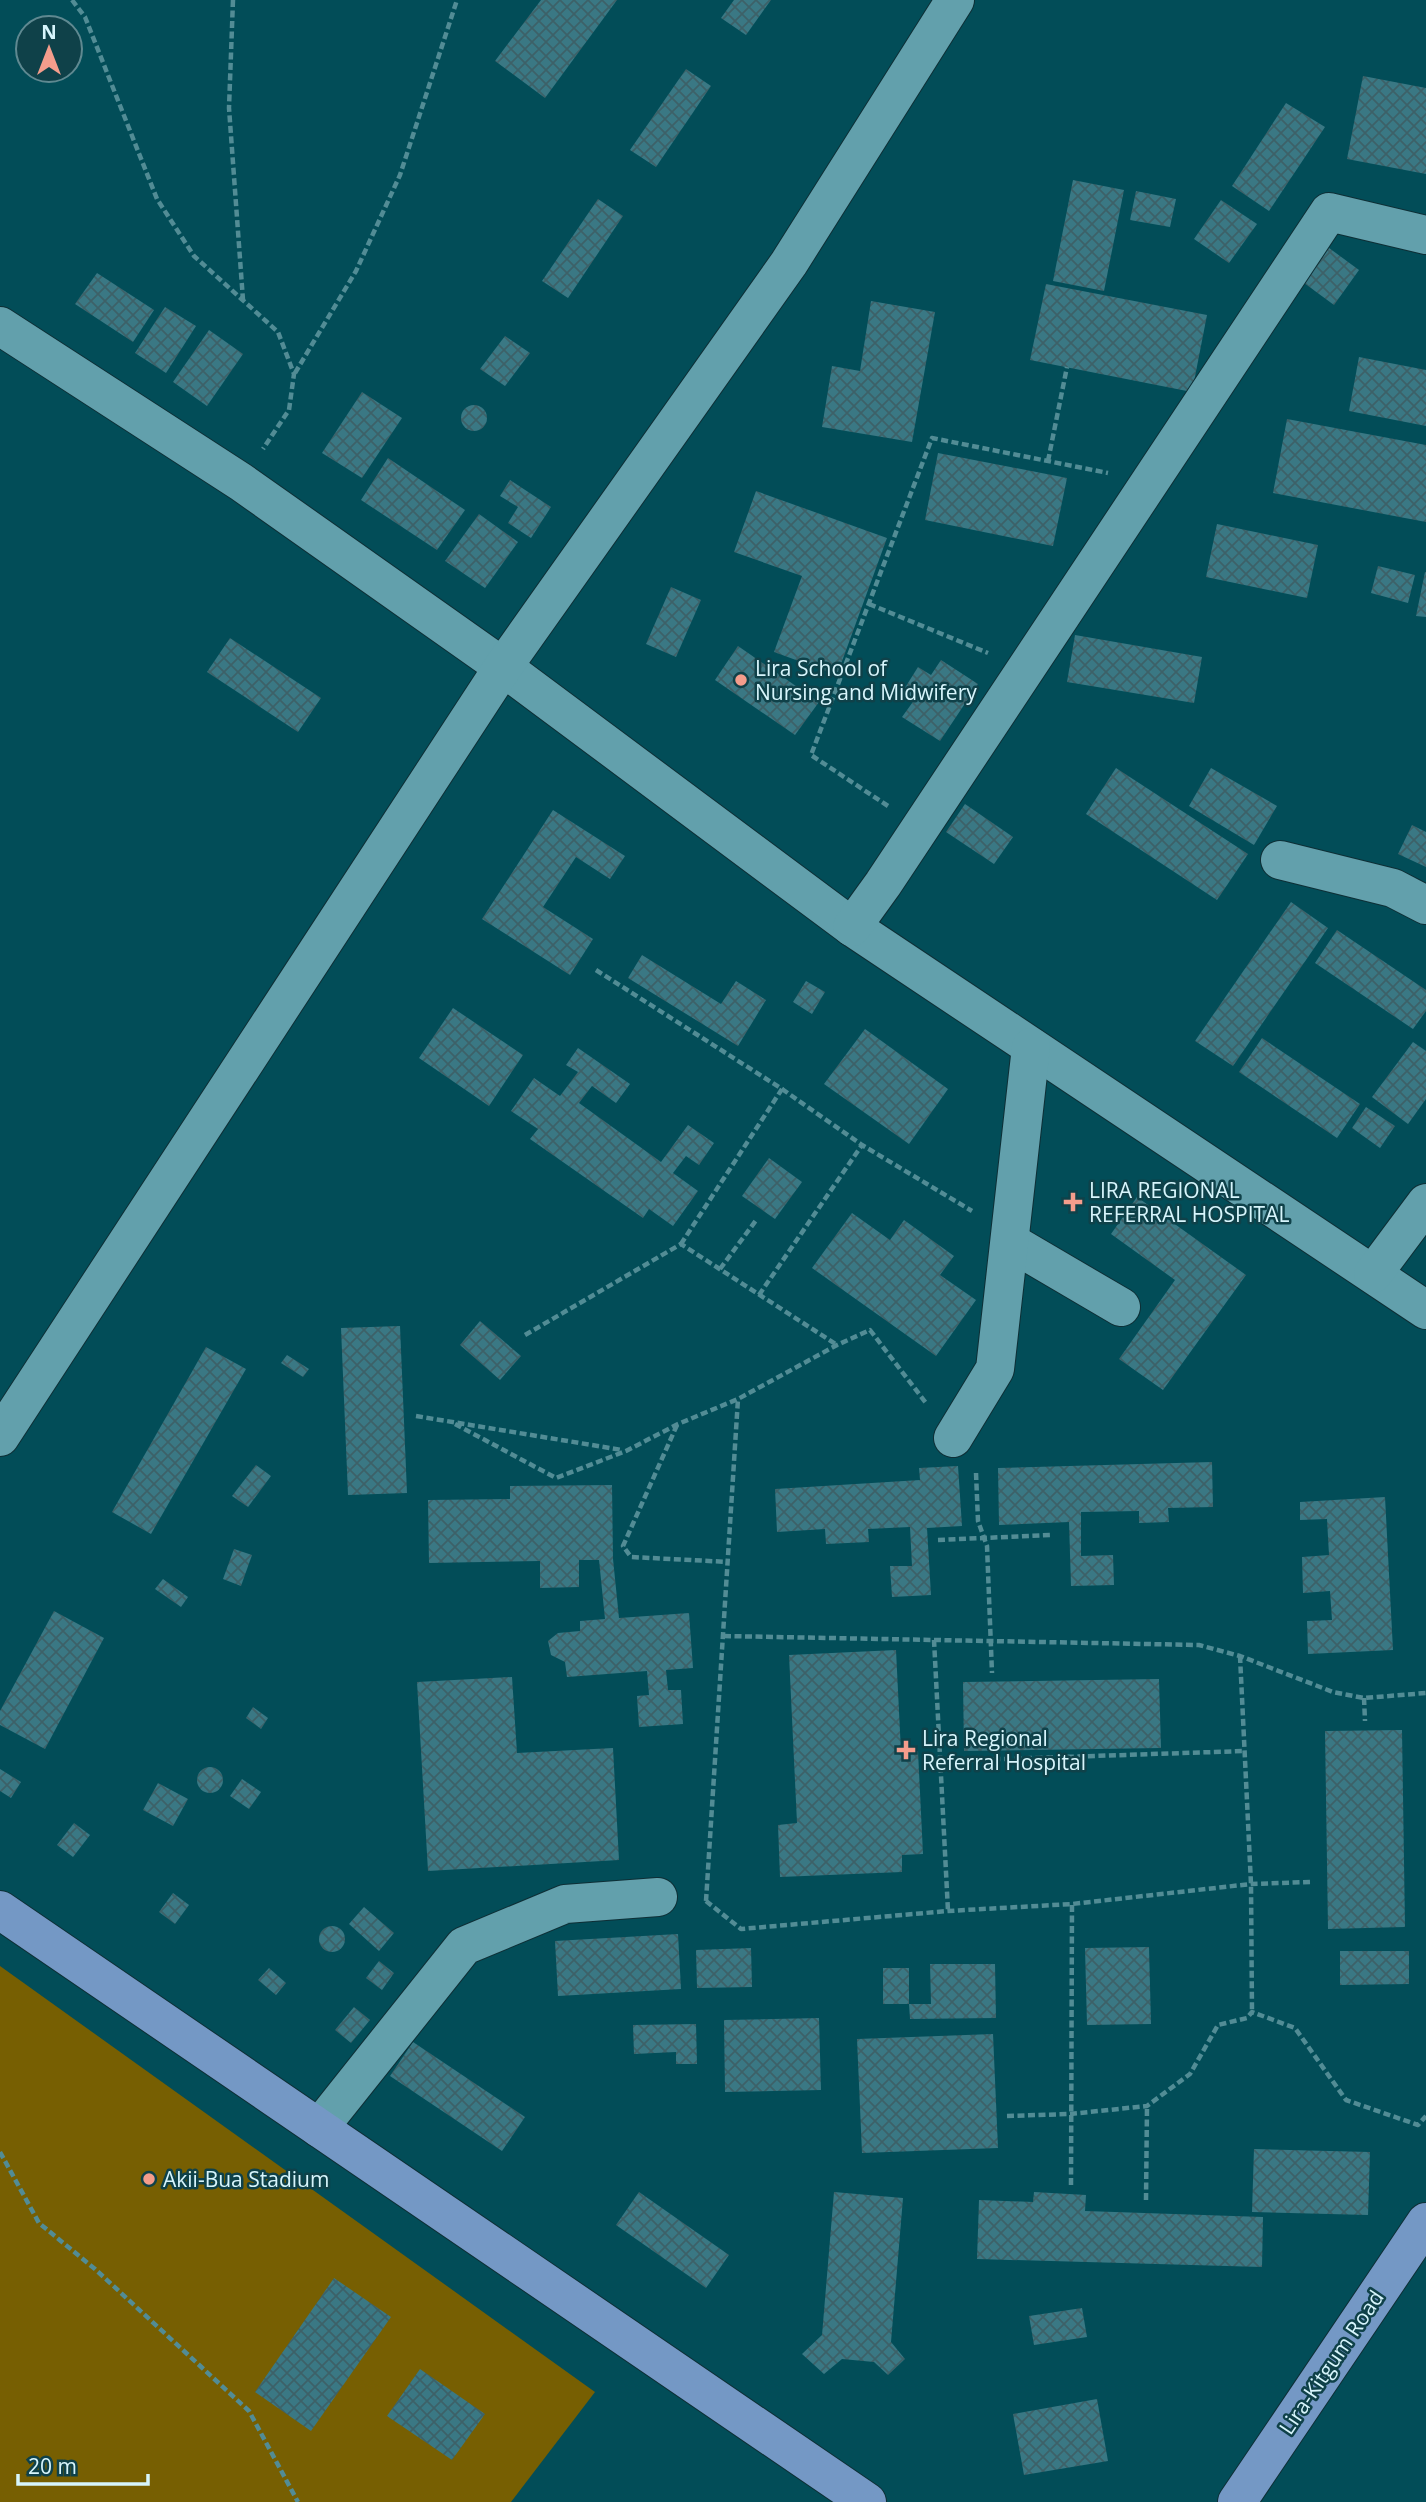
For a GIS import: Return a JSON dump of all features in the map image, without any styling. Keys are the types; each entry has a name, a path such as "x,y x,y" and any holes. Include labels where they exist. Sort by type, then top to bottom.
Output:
{"main road":[{"path":"0,1910 867,2502"},
{"name":"Lira-Kitgum Road","path":"1237,2502 1426,2222"}],"street":[{"path":"0,1437 503,667 789,263 955,0"},
{"path":"852,927 1329,212 1426,234"},
{"path":"0,326 241,482 503,667 852,927 1426,1310"},
{"path":"1280,860 1393,888 1426,905"},
{"path":"953,1438 995,1369 1031,1047"},
{"path":"1373,1274 1426,1203"},
{"path":"1010,1238 1121,1307"},
{"path":"318,2128 464,1946 565,1904 659,1897"}],"path":[{"path":"72,0 85,17 157,199 194,256 278,332 294,374"},
{"path":"233,0 229,108 243,300"},
{"path":"241,482 289,410 294,374 356,271 400,174 457,0"},
{"path":"1048,461 1067,367"},
{"path":"921,827 811,755 932,438 1151,481"},
{"path":"869,604 1026,668"},
{"path":"596,970 782,1089 862,1145 1010,1238"},
{"path":"525,1335 681,1244 782,1089"},
{"path":"759,1296 862,1145"},
{"path":"720,1269 757,1219"},
{"path":"681,1244 837,1345"},
{"path":"455,1424 556,1478 626,1451 678,1424 738,1399 870,1330 976,1471 978,1521 987,1546 992,1673"},
{"path":"706,1902 738,1399"},
{"path":"416,1416 626,1451"},
{"path":"678,1424 623,1546 631,1557 729,1562"},
{"path":"938,1540 1051,1535"},
{"path":"724,1636 1199,1645 1240,1656 1333,1692 1364,1698 1426,1693"},
{"path":"934,1640 947,1912"},
{"path":"1007,2116 1070,2114 1147,2106 1190,2074 1218,2025 1247,2018 1252,2012 1251,1884 1240,1656"},
{"path":"1364,1698 1365,1721"},
{"path":"941,1761 1245,1751"},
{"path":"659,1897 706,1902 741,1929 1072,1904 1251,1884 1310,1882"},
{"path":"1071,2185 1072,1904"},
{"path":"1252,2012 1295,2028 1346,2100 1418,2125 1426,2116"},
{"path":"1146,2200 1147,2106"},
{"path":"0,2152 39,2223 95,2269 249,2412 298,2502"}],"shaded area":[{"name":"Akii-Bua Stadium","path":"0,1966 595,2392 511,2502 0,2502"}],"building":[{"path":"541,0 617,0 545,98 495,61"},
{"path":"734,0 771,0 746,35 721,18"},
{"path":"686,69 711,86 656,167 630,150"},
{"path":"1363,76 1426,88 1426,174 1347,159"},
{"path":"1286,103 1325,127 1269,211 1232,186"},
{"path":"1073,180 1124,190 1104,291 1053,281"},
{"path":"1136,191 1176,199 1170,227 1130,220"},
{"path":"598,199 623,216 568,298 542,281"},
{"path":"1221,200 1257,224 1229,263 1194,239"},
{"path":"1325,245 1359,270 1334,305 1300,280"},
{"path":"97,273 154,310 133,342 75,304"},
{"path":"1046,284 1207,315 1192,392 1030,360"},
{"path":"871,301 935,312 912,442 822,427 832,366 860,371"},
{"path":"165,307 196,326 166,373 135,353"},
{"path":"209,330 243,354 207,406 173,382"},
{"path":"505,336 530,353 505,386 480,369"},
{"path":"1359,357 1426,370 1426,426 1349,411"},
{"path":"362,392 402,418 362,478 322,453"},
{"path":"474,405 483,409 487,418 483,427 474,431 465,427 461,418 465,409"},
{"path":"1287,419 1426,445 1426,522 1273,493"},
{"path":"938,453 1067,478 1053,546 925,520"},
{"path":"388,458 465,510 437,550 361,500"},
{"path":"510,480 551,507 531,538 508,523 518,507 500,496"},
{"path":"756,491 887,538 837,675 774,652 802,576 734,552"},
{"path":"479,514 518,542 485,588 445,561"},
{"path":"1217,524 1318,545 1307,598 1206,577"},
{"path":"1378,566 1415,575 1408,603 1371,593"},
{"path":"1426,572 1426,617 1416,616"},
{"path":"671,587 701,600 676,657 646,644"},
{"path":"1075,635 1202,657 1194,703 1067,682"},
{"path":"230,638 321,698 298,732 207,672"},
{"path":"738,646 819,702 795,735 715,680"},
{"path":"941,660 978,684 940,741 902,717 915,699 903,691 918,667 931,675"},
{"path":"1116,768 1248,854 1217,900 1086,814"},
{"path":"1211,768 1277,806 1254,845 1189,806"},
{"path":"965,804 1013,837 994,864 946,832"},
{"path":"553,810 625,856 610,879 576,857 543,907 593,939 570,975 482,919"},
{"path":"1412,825 1426,832 1426,867 1398,854"},
{"path":"1291,902 1328,928 1233,1066 1195,1041"},
{"path":"1337,930 1426,990 1426,1011 1413,1029 1315,963"},
{"path":"642,955 721,1004 736,981 766,1000 738,1046 628,978"},
{"path":"806,981 825,992 812,1014 793,1002"},
{"path":"453,1008 523,1055 489,1106 419,1058"},
{"path":"865,1029 948,1089 909,1144 824,1084"},
{"path":"1262,1038 1360,1104 1337,1138 1239,1072"},
{"path":"1413,1042 1426,1051 1426,1099 1408,1124 1372,1097"},
{"path":"578,1048 630,1084 616,1103 592,1086 579,1103 661,1162 688,1125 714,1143 699,1165 686,1156 673,1173 698,1191 673,1226 649,1209 643,1218 530,1139 538,1129 511,1111 534,1078 560,1096 578,1072 566,1065"},
{"path":"1366,1107 1395,1126 1380,1148 1352,1128"},
{"path":"769,1158 802,1182 775,1219 742,1196"},
{"path":"1137,1197 1246,1275 1163,1390 1119,1359 1175,1280 1111,1234"},
{"path":"852,1213 890,1240 904,1220 954,1256 940,1275 976,1300 936,1356 812,1268"},
{"path":"480,1321 521,1356 500,1380 460,1345"},
{"path":"400,1326 407,1493 348,1495 341,1328"},
{"path":"206,1347 246,1369 151,1534 112,1512"},
{"path":"287,1355 309,1369 303,1377 281,1363"},
{"path":"1212,1462 1213,1507 1168,1508 1169,1522 1139,1523 1139,1511 1081,1512 1081,1556 1113,1555 1114,1585 1071,1586 1069,1522 999,1525 998,1468"},
{"path":"256,1465 271,1476 248,1507 232,1496"},
{"path":"958,1466 962,1526 927,1528 931,1595 892,1597 890,1566 912,1566 910,1527 868,1529 869,1542 826,1544 825,1529 777,1532 775,1489 920,1480 919,1468"},
{"path":"612,1485 613,1559 619,1618 689,1613 693,1668 666,1670 668,1690 681,1690 683,1724 639,1727 637,1696 649,1695 647,1671 567,1677 565,1662 551,1655 548,1641 558,1633 580,1631 580,1621 605,1619 599,1560 579,1560 579,1587 540,1588 540,1561 429,1563 428,1500 510,1499 510,1486"},
{"path":"1385,1497 1393,1650 1308,1654 1307,1621 1332,1620 1330,1591 1303,1593 1302,1557 1329,1555 1327,1519 1300,1520 1300,1502"},
{"path":"234,1549 252,1555 241,1586 223,1579"},
{"path":"163,1579 188,1597 181,1607 155,1589"},
{"path":"54,1611 104,1638 45,1749 0,1725 0,1711"},
{"path":"896,1650 901,1752 918,1751 923,1854 902,1855 902,1872 780,1877 778,1825 797,1823 789,1655"},
{"path":"512,1677 517,1753 613,1748 619,1860 428,1871 417,1682"},
{"path":"1159,1679 1161,1748 964,1751 963,1682"},
{"path":"253,1707 268,1718 261,1729 246,1718"},
{"path":"1402,1730 1405,1927 1328,1929 1325,1731"},
{"path":"210,1767 219,1771 223,1780 219,1789 210,1793 201,1789 197,1780 201,1771"},
{"path":"0,1769 21,1782 11,1798 0,1791"},
{"path":"242,1779 261,1792 249,1809 230,1796"},
{"path":"158,1783 188,1799 173,1826 143,1810"},
{"path":"74,1823 90,1835 73,1857 57,1845"},
{"path":"173,1893 189,1905 175,1924 159,1912"},
{"path":"364,1907 394,1933 379,1951 349,1924"},
{"path":"332,1926 341,1930 345,1939 341,1948 332,1952 323,1948 319,1939 323,1930"},
{"path":"678,1934 681,1989 558,1996 555,1941"},
{"path":"1149,1947 1151,2024 1087,2025 1085,1948"},
{"path":"751,1948 752,1987 697,1988 696,1950"},
{"path":"1340,1951 1409,1951 1409,1984 1340,1985"},
{"path":"379,1961 394,1973 382,1990 366,1978"},
{"path":"930,1964 995,1964 996,2018 910,2019 909,2004 931,2004"},
{"path":"269,1968 286,1983 276,1995 258,1980"},
{"path":"883,1968 909,1968 909,2004 883,2004"},
{"path":"354,2007 370,2020 351,2043 335,2030"},
{"path":"819,2018 821,2090 725,2092 724,2020"},
{"path":"696,2024 697,2064 676,2064 676,2052 634,2054 633,2025"},
{"path":"993,2034 998,2148 862,2153 857,2039"},
{"path":"413,2042 525,2117 502,2151 390,2076"},
{"path":"1254,2149 1370,2152 1368,2215 1252,2212"},
{"path":"639,2192 729,2255 706,2288 616,2225"},
{"path":"834,2192 903,2198 891,2342 905,2359 888,2375 874,2362 842,2359 824,2374 802,2354 822,2335"},
{"path":"1034,2192 1086,2195 1085,2211 1263,2217 1262,2267 977,2259 979,2200 1033,2202"},
{"path":"334,2278 391,2317 311,2431 255,2392"},
{"path":"1082,2308 1087,2337 1034,2345 1029,2316"},
{"path":"420,2369 485,2414 452,2460 387,2416"},
{"path":"1097,2399 1108,2461 1024,2475 1013,2414"}],"place":[{"name":"Lira School of Nursing and Midwifery","path":"741,680"},
{"name":"LIRA REGIONAL REFERRAL HOSPITAL","path":"1073,1202"},
{"name":"Lira Regional Referral Hospital","path":"906,1750"},
{"name":"Akii-Bua Stadium","path":"149,2179"}]}
